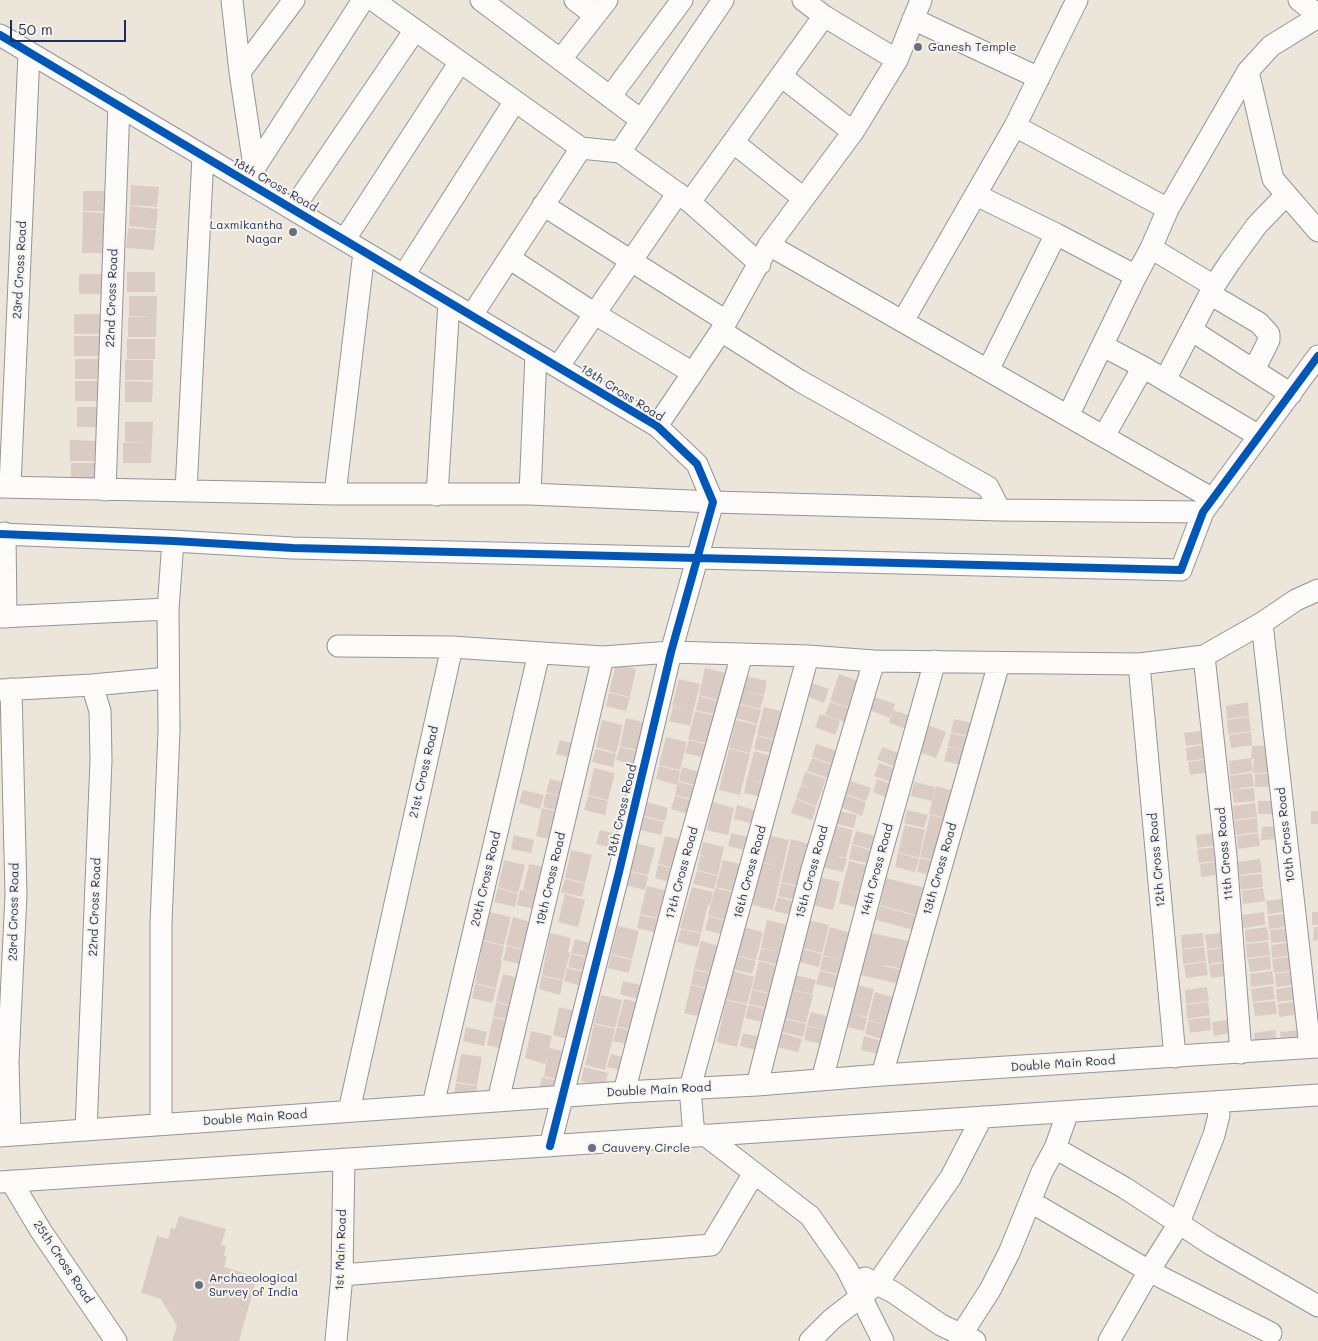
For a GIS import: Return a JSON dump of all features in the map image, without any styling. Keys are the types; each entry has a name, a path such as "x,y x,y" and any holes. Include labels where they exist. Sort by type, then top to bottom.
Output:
{"street":[{"path":"232,0 255,177"},
{"path":"240,72 294,0"},
{"path":"255,177 363,0"},
{"path":"373,0 581,148 620,152 684,197 760,264"},
{"path":"481,0 641,120"},
{"path":"560,60 601,8 575,0"},
{"path":"610,97 682,0"},
{"path":"620,152 724,0"},
{"path":"903,321 1015,126 1078,0"},
{"path":"1068,416 1151,248 1168,209 1248,71 1271,46 1318,16 1299,0"},
{"path":"558,367 631,262 684,197 733,142 781,76 812,5 897,60"},
{"path":"657,426 724,326 769,245 853,132 897,60 917,9 1039,78"},
{"path":"293,208 416,30"},
{"name":"18th Cross Road","path":"0,35 203,156 255,177 293,208 364,252 657,426 697,464 713,502 671,652 619,872 550,1146"},
{"name":"23rd Cross Road","path":"5,487 29,53"},
{"path":"345,239 460,62"},
{"path":"1248,71 1272,179 1318,231"},
{"path":"781,76 853,132"},
{"path":"404,275 515,101"},
{"name":"22nd Cross Road","path":"104,490 120,106"},
{"path":"1015,126 1168,209"},
{"path":"733,142 803,198"},
{"path":"472,315 581,148"},
{"path":"186,491 203,156"},
{"path":"976,195 1136,276"},
{"path":"1165,380 1212,290 1230,262 1257,225 1286,195"},
{"path":"543,205 631,262 800,381 988,487 1000,510"},
{"path":"988,370 1056,234"},
{"path":"769,245 1104,436 1208,506"},
{"path":"1151,248 1260,323 1269,334 1269,340 1254,370"},
{"path":"335,494 364,252"},
{"path":"509,258 595,314 693,373"},
{"path":"438,495 449,302"},
{"path":"1191,330 1291,394"},
{"path":"1103,346 1143,367 1260,436"},
{"path":"530,494 536,354"},
{"path":"168,609 3,617 2,533 173,540 292,548 1181,570 1208,506 1318,356"},
{"path":"1104,436 1143,367"},
{"path":"5,487 335,494 530,494 713,502 1000,510 1208,506"},
{"path":"161,1124 161,923 169,731 168,609 173,540"},
{"path":"338,646 452,647 603,657 671,652 808,656 874,661 1139,664 1204,656 1262,623 1296,600 1318,590"},
{"name":"10th Cross Road","path":"1262,623 1314,1047"},
{"name":"21st Cross Road","path":"349,1111 452,647"},
{"name":"20th Cross Road","path":"433,1105 539,653"},
{"name":"17th Cross Road","path":"624,1092 681,874 742,654"},
{"name":"16th Cross Road","path":"690,1088 808,656"},
{"name":"11th Cross Road","path":"1204,656 1226,856 1240,1053"},
{"name":"19th Cross Road","path":"498,1101 603,657"},
{"name":"15th Cross Road","path":"757,1085 812,869 874,661"},
{"name":"14th Cross Road","path":"822,1080 876,872 936,661"},
{"name":"13th Cross Road","path":"882,1075 999,663"},
{"name":"12th Cross Road","path":"1139,664 1175,1057"},
{"path":"6,690 168,678"},
{"name":"22nd Cross Road","path":"86,1130 101,760 100,711 92,685"},
{"name":"23rd Cross Road","path":"5,1136 16,895 6,690"},
{"name":"Double Main Road","path":"5,1136 624,1092 757,1085 1314,1047"},
{"path":"690,1088 699,1136 754,1173 810,1216 847,1268 868,1290 883,1341"},
{"path":"6,1181 1318,1095"},
{"path":"1109,1341 1178,1225 1214,1135 1218,1115 1216,1102"},
{"path":"868,1290 893,1292 941,1324 968,1338 1009,1253 1042,1172 1055,1148 1068,1112"},
{"path":"810,1341 868,1290 951,1177 982,1117"},
{"path":"1055,1148 1125,1188 1178,1225 1318,1306"},
{"name":"1st Main Road","path":"336,1341 342,1275 344,1159"},
{"path":"342,1275 711,1244 754,1173"},
{"name":"25th Cross Road","path":"6,1181 116,1341"},
{"path":"1030,1202 1149,1271 1271,1333"}],"building":[{"path":"131,185 159,187 157,207 130,205"},
{"path":"83,191 111,191 111,211 83,211"},
{"path":"130,206 158,209 156,229 129,226"},
{"path":"83,212 111,213 110,253 82,253"},
{"path":"128,228 156,230 154,250 126,248"},
{"path":"127,272 155,272 155,292 127,292"},
{"path":"79,274 107,274 107,294 79,294"},
{"path":"129,296 157,296 156,337 128,337 128,317 152,317 129,316"},
{"path":"74,314 102,314 102,334 74,334"},
{"path":"74,336 102,336 102,356 74,356"},
{"path":"127,339 155,339 155,359 127,359"},
{"path":"75,359 103,359 103,379 75,379"},
{"path":"125,360 153,360 153,380 125,380"},
{"path":"75,381 103,381 103,401 75,401"},
{"path":"125,381 153,382 152,402 125,402"},
{"path":"77,407 105,407 105,427 77,427"},
{"path":"125,422 153,422 151,463 123,463 123,443 148,443 125,442"},
{"path":"70,440 98,441 98,461 70,461"},
{"path":"71,463 99,463 99,483 71,483"},
{"path":"616,664 636,669 630,697 609,692"},
{"path":"705,668 726,673 720,701 699,695"},
{"path":"839,674 859,681 850,708 830,701"},
{"path":"746,676 767,681 764,695 743,690"},
{"path":"679,679 700,684 693,712 672,706"},
{"path":"809,682 829,689 824,703 804,695"},
{"path":"743,690 764,696 760,709 740,704"},
{"path":"609,693 630,698 626,711 606,706"},
{"path":"699,696 720,702 716,715 696,710"},
{"path":"874,697 895,704 890,718 870,710"},
{"path":"830,702 850,709 845,722 825,715"},
{"path":"1248,702 1249,716 1227,719 1226,706"},
{"path":"740,705 761,710 757,724 736,718"},
{"path":"673,707 693,712 690,726 669,721"},
{"path":"764,707 785,712 778,740 757,735"},
{"path":"893,710 914,717 909,730 889,723"},
{"path":"695,711 716,716 709,744 688,739"},
{"path":"820,714 840,721 835,735 815,727"},
{"path":"1249,717 1251,731 1228,734 1227,720"},
{"path":"626,718 647,723 640,751 620,746"},
{"path":"954,719 975,724 972,737 951,732"},
{"path":"602,720 623,725 616,753 596,747"},
{"path":"736,720 757,725 750,753 729,748"},
{"path":"925,724 946,732 936,758 916,751"},
{"path":"1207,730 1208,743 1186,746 1184,733"},
{"path":"1251,732 1252,745 1231,748 1229,735"},
{"path":"951,733 972,738 968,752 948,746"},
{"path":"757,736 778,741 775,754 754,749"},
{"path":"666,737 687,742 680,770 659,765"},
{"path":"560,740 580,745 577,759 556,754"},
{"path":"689,740 709,745 706,758 685,753"},
{"path":"816,744 837,751 832,764 812,757"},
{"path":"1208,744 1210,758 1187,761 1186,748"},
{"path":"1274,745 1276,772 1253,773 1254,759 1251,759 1252,746"},
{"path":"620,747 640,752 637,766 616,760"},
{"path":"883,747 903,755 897,768 877,759"},
{"path":"948,747 969,752 965,766 944,761"},
{"path":"596,749 616,754 613,767 592,762"},
{"path":"729,749 750,754 740,795 719,790"},
{"path":"754,751 775,757 768,784 747,779"},
{"path":"812,758 832,765 827,778 807,771"},
{"path":"1251,758 1253,771 1230,775 1229,761"},
{"path":"1210,759 1211,772 1190,775 1188,762"},
{"path":"879,763 899,770 894,783 874,776"},
{"path":"659,766 680,771 678,782 699,787 696,800 675,795 677,785 656,779"},
{"path":"682,767 703,773 700,786 679,781"},
{"path":"594,768 615,773 608,800 588,795"},
{"path":"805,772 826,779 816,806 796,798 801,786 810,788 801,785"},
{"path":"1252,773 1254,786 1231,790 1230,776"},
{"path":"1277,773 1277,787 1255,787 1255,774"},
{"path":"550,779 570,784 567,798 546,792"},
{"path":"747,779 768,785 764,798 744,793"},
{"path":"877,779 897,786 893,800 873,792"},
{"path":"851,781 871,788 866,801 846,794"},
{"path":"914,782 935,787 932,801 911,796"},
{"path":"936,786 957,792 950,819 929,814"},
{"path":"1254,788 1255,801 1234,803 1232,790"},
{"path":"523,790 544,795 540,809 519,803"},
{"path":"546,793 567,798 564,812 543,807"},
{"path":"846,795 866,802 862,816 842,808"},
{"path":"588,796 608,801 605,815 584,810"},
{"path":"675,796 696,801 692,815 671,809"},
{"path":"796,799 816,807 812,820 791,813"},
{"path":"1258,801 1279,801 1280,814 1258,814"},
{"path":"647,802 668,808 665,821 644,816"},
{"path":"713,802 734,808 728,835 707,830"},
{"path":"1255,803 1257,817 1234,820 1233,806"},
{"path":"737,805 758,811 755,824 734,819"},
{"path":"542,808 563,813 560,827 539,822"},
{"path":"836,810 857,815 854,828 833,823"},
{"path":"907,810 928,815 924,828 904,823"},
{"path":"1311,811 1318,811 1318,824 1311,824"},
{"path":"930,815 950,820 941,862 920,857"},
{"path":"644,817 664,822 661,835 640,830"},
{"path":"1257,818 1258,832 1236,835 1234,821"},
{"path":"539,822 560,828 556,841 536,836"},
{"path":"832,825 853,830 846,858 825,853 829,839 839,841 829,838"},
{"path":"905,825 925,830 919,858 898,852"},
{"path":"1284,826 1284,839 1261,840 1262,827"},
{"path":"600,830 621,835 617,849 596,844"},
{"path":"856,831 876,836 873,850 852,844"},
{"path":"1218,832 1220,845 1197,848 1196,835"},
{"path":"731,833 752,838 749,851 728,846"},
{"path":"1258,833 1260,846 1238,849 1237,836"},
{"path":"514,835 534,840 531,853 511,849"},
{"path":"768,835 789,840 773,910 752,905 762,863 777,866 762,862"},
{"path":"665,836 686,841 679,869 658,864"},
{"path":"791,839 812,845 802,887 781,882"},
{"path":"703,842 724,847 718,875 697,870 700,856 710,858 700,855"},
{"path":"634,843 655,848 648,875 627,870"},
{"path":"852,845 873,851 870,864 849,859"},
{"path":"1219,847 1221,860 1199,863 1197,849"},
{"path":"571,850 592,855 585,883 565,878"},
{"path":"826,853 847,859 843,872 822,867"},
{"path":"898,853 919,859 915,872 895,867"},
{"path":"920,858 941,863 937,877 917,872"},
{"path":"1260,859 1262,872 1239,875 1238,862"},
{"path":"504,860 525,865 518,893 498,887"},
{"path":"723,860 744,865 737,892 716,887"},
{"path":"849,861 869,866 863,894 842,889"},
{"path":"1221,861 1223,874 1201,877 1200,864"},
{"path":"529,864 549,868 539,910 517,905 520,890 539,895 523,890"},
{"path":"658,865 679,870 676,884 655,878"},
{"path":"627,871 648,876 645,890 624,885"},
{"path":"697,871 718,876 714,889 693,884"},
{"path":"1262,874 1263,887 1241,890 1239,876"},
{"path":"819,877 840,882 833,910 812,905"},
{"path":"886,878 929,889 922,917 880,905"},
{"path":"565,879 585,884 582,897 561,892"},
{"path":"781,883 802,888 799,901 778,896"},
{"path":"647,886 668,891 661,919 640,914"},
{"path":"692,887 713,892 701,933 680,928"},
{"path":"498,888 518,894 515,907 494,902"},
{"path":"715,888 736,893 729,921 708,915"},
{"path":"1263,888 1265,901 1243,904 1242,891"},
{"path":"842,889 863,895 859,908 839,903"},
{"path":"565,894 585,900 578,927 558,922"},
{"path":"778,897 798,903 795,916 774,911"},
{"path":"1288,898 1290,911 1268,914 1266,901"},
{"path":"880,906 922,918 918,931 876,920"},
{"path":"490,912 511,917 504,945 483,940"},
{"path":"1264,912 1265,925 1243,928 1242,915"},
{"path":"1312,912 1318,912 1318,925 1312,925"},
{"path":"1290,913 1292,926 1269,929 1268,916"},
{"path":"640,915 661,920 657,933 637,928"},
{"path":"709,916 729,922 726,935 705,930"},
{"path":"513,917 534,923 527,950 506,945"},
{"path":"767,920 788,925 785,939 775,937 785,940 779,965 758,960 761,949 779,952 761,948"},
{"path":"808,920 829,925 822,953 801,948"},
{"path":"618,926 639,931 632,959 611,954"},
{"path":"742,927 763,932 756,960 735,955"},
{"path":"830,927 851,933 844,961 823,955"},
{"path":"1267,927 1269,940 1246,943 1245,930"},
{"path":"1314,927 1318,927 1318,940 1313,941"},
{"path":"1291,928 1293,941 1271,943 1270,930"},
{"path":"681,929 701,934 698,947 677,942"},
{"path":"1228,932 1229,946 1207,949 1205,935"},
{"path":"550,933 571,938 568,952 570,953 563,980 542,975"},
{"path":"871,933 913,942 906,970 884,966 906,971 903,985 861,975"},
{"path":"1203,933 1204,946 1182,949 1181,935"},
{"path":"575,939 595,945 592,958 571,953"},
{"path":"483,941 504,946 496,988 475,983"},
{"path":"701,941 722,947 715,974 694,969"},
{"path":"1268,942 1270,955 1247,958 1246,944"},
{"path":"1293,942 1295,955 1272,958 1271,945"},
{"path":"507,946 527,951 524,965 503,960"},
{"path":"1204,947 1206,961 1183,964 1182,950"},
{"path":"1229,947 1231,960 1208,964 1207,950"},
{"path":"802,949 822,954 819,967 798,962"},
{"path":"571,954 592,959 589,972 568,967"},
{"path":"611,955 632,960 629,973 608,968"},
{"path":"735,956 756,961 752,974 732,969"},
{"path":"823,956 844,961 841,975 820,970"},
{"path":"1270,956 1271,969 1250,972 1248,959"},
{"path":"1295,956 1296,970 1274,973 1272,959"},
{"path":"759,961 780,967 773,994 752,989"},
{"path":"1206,962 1208,975 1186,978 1184,965"},
{"path":"1231,962 1232,975 1211,978 1209,965"},
{"path":"567,968 588,973 585,987 564,981"},
{"path":"694,970 715,975 711,989 691,984"},
{"path":"733,971 754,977 747,1004 726,999"},
{"path":"820,971 840,976 837,989 816,984"},
{"path":"1272,971 1274,984 1251,987 1250,974"},
{"path":"1296,971 1298,984 1276,987 1275,974"},
{"path":"503,974 523,979 517,1007 496,1001"},
{"path":"795,975 816,980 812,994 791,989"},
{"path":"542,976 563,981 560,995 539,989"},
{"path":"623,981 644,986 640,1000 620,994"},
{"path":"475,984 496,989 492,1003 472,998"},
{"path":"853,984 874,989 867,1017 847,1012"},
{"path":"691,985 712,990 705,1018 684,1013"},
{"path":"1273,986 1275,999 1253,1002 1251,989"},
{"path":"1298,986 1300,999 1277,1002 1276,989"},
{"path":"1207,987 1209,1001 1186,1004 1185,990"},
{"path":"752,990 773,995 770,1009 749,1004"},
{"path":"792,990 813,995 806,1023 785,1018"},
{"path":"875,992 896,998 889,1026 868,1020"},
{"path":"601,995 622,1000 615,1028 594,1023"},
{"path":"624,999 645,1004 638,1032 617,1026"},
{"path":"726,1000 747,1005 737,1047 717,1042"},
{"path":"1275,1001 1277,1014 1255,1016 1253,1003"},
{"path":"1300,1001 1301,1014 1279,1017 1278,1004"},
{"path":"496,1002 517,1008 513,1021 493,1016"},
{"path":"1208,1002 1210,1015 1187,1019 1186,1005"},
{"path":"749,1005 769,1010 766,1023 745,1018"},
{"path":"559,1007 580,1012 574,1041 553,1035"},
{"path":"811,1012 831,1017 828,1031 807,1025"},
{"path":"847,1012 867,1018 864,1031 843,1026"},
{"path":"493,1017 514,1023 507,1050 487,1045"},
{"path":"1210,1017 1211,1030 1190,1033 1188,1020"},
{"path":"785,1019 806,1024 803,1037 782,1032"},
{"path":"1235,1019 1236,1032 1214,1036 1212,1022"},
{"path":"868,1021 889,1026 885,1040 865,1034"},
{"path":"594,1024 615,1029 605,1070 585,1065"},
{"path":"807,1026 828,1031 825,1045 804,1040"},
{"path":"466,1027 487,1032 484,1046 463,1041"},
{"path":"617,1027 638,1033 634,1046 613,1041"},
{"path":"1275,1030 1277,1043 1255,1046 1254,1033"},
{"path":"1301,1030 1303,1043 1282,1046 1280,1032"},
{"path":"531,1031 552,1036 549,1048 571,1053 564,1081 544,1076 548,1054 545,1064 525,1058"},
{"path":"743,1033 764,1038 761,1051 740,1046"},
{"path":"781,1033 802,1039 798,1052 778,1047"},
{"path":"864,1036 885,1042 882,1055 861,1050"},
{"path":"461,1054 482,1057 477,1085 456,1082"},
{"path":"611,1054 631,1059 628,1072 607,1067"},
{"path":"584,1067 608,1073 605,1087 581,1081"},
{"path":"542,1077 563,1082 559,1095 539,1090"},
{"path":"456,1083 477,1086 475,1100 454,1096"},
{"name":"Archaeological Survey of India","path":"179,1216 226,1229 221,1245 226,1246 224,1256 227,1256 224,1267 257,1277 239,1341 172,1341 177,1326 161,1299 141,1293 157,1236 168,1239 171,1228 175,1229"}],"cycle path":[{"path":"0,35 657,426 697,464 713,502 671,652 619,872 550,1146"},
{"path":"0,534 293,548 1181,570 1203,512 1318,356"}],"place":[{"name":"Ganesh Temple","path":"918,47"},
{"name":"Laxmikantha Nagar","path":"293,232"},
{"name":"Cauvery Circle","path":"592,1148"},
{"name":"Archaeological Survey of India","path":"199,1285"}]}
